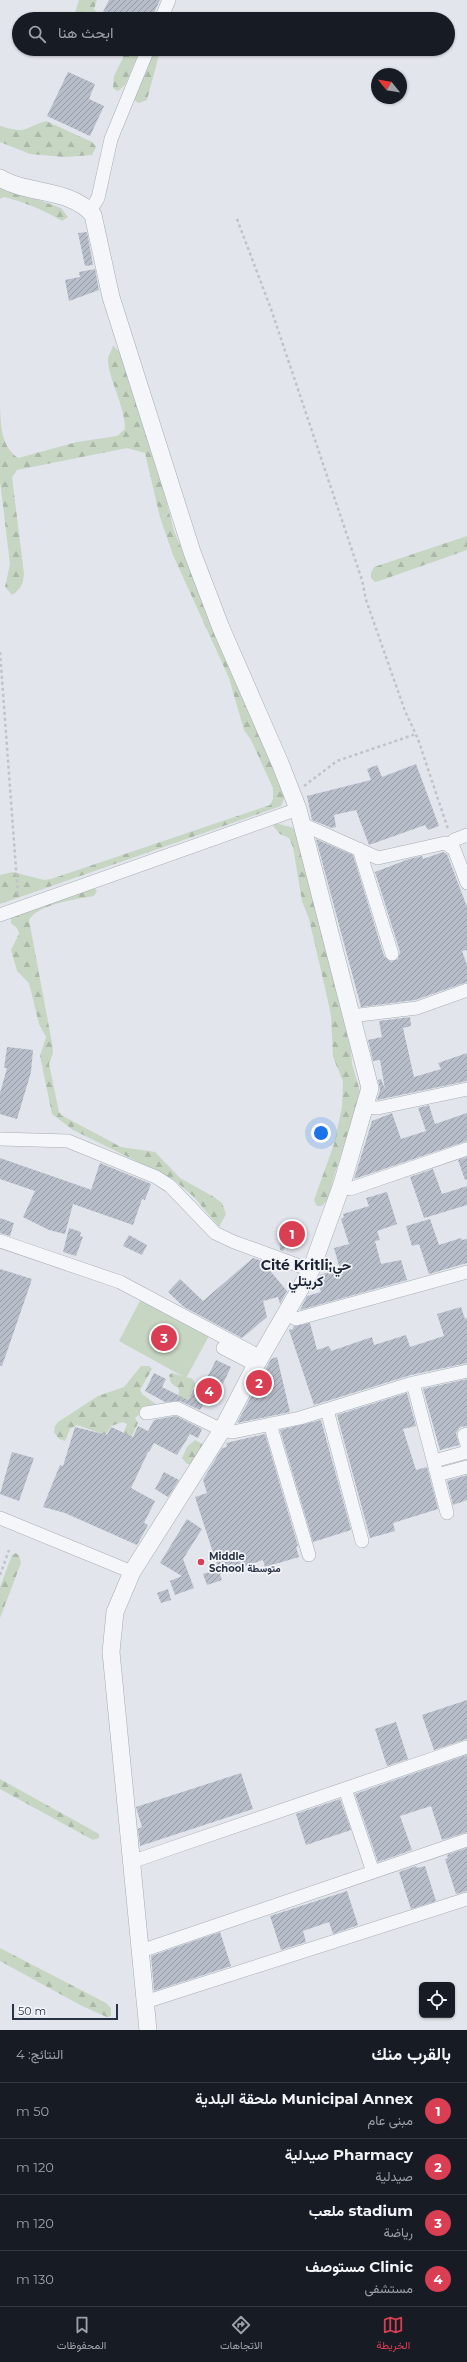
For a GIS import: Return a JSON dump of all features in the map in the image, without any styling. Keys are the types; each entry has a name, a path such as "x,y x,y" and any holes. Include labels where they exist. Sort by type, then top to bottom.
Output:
{"street":[{"path":"164,12 170,0"},
{"path":"90,211 98,198 111,139 145,56"},
{"path":"0,178 82,204 90,211 95,220 100,254 116,314 192,552 221,628 297,809 370,1088 341,1187 311,1270 258,1361 222,1430 132,1572 115,1612 111,1652 148,2030"},
{"path":"297,809 361,855 378,858 440,844 451,845"},
{"path":"0,915 297,809"},
{"path":"451,845 454,840 467,835"},
{"path":"451,845 467,883"},
{"path":"361,855 392,954"},
{"path":"351,1016 417,1008 467,990"},
{"path":"364,1107 378,1108 467,1089"},
{"path":"0,1139 68,1141 156,1177 170,1186 207,1225 220,1236 311,1270"},
{"path":"341,1187 350,1189 467,1149"},
{"path":"0,1241 120,1282 217,1335 213,1342 258,1361"},
{"path":"286,1314 296,1319 467,1272"},
{"path":"146,1413 177,1408 222,1430 233,1432 327,1410 412,1383 467,1371"},
{"path":"412,1383 448,1513"},
{"path":"327,1410 362,1541"},
{"path":"270,1424 309,1555"},
{"path":"467,1434 464,1435 467,1445"},
{"path":"434,1461 467,1452"},
{"path":"437,1475 467,1467"},
{"path":"0,1518 132,1572"},
{"path":"131,1862 467,1747"},
{"path":"345,1789 373,1872"},
{"path":"141,1951 467,1840"},
{"path":"146,2002 467,1899"}],"path":[{"path":"237,218 271,309 371,615 405,711 416,734 448,829 451,845"},
{"path":"0,652 18,909"},
{"path":"297,809 337,761 416,734"},
{"path":"0,1575 9,1550"}],"green space":[{"path":"79,0 97,0 94,9 96,12 75,12"},
{"path":"123,56 137,56 125,85 118,91 113,88 114,76"},
{"path":"150,56 159,56 147,100 139,103 134,100"},
{"path":"46,121 92,142 96,147 92,155 65,157 30,154 0,142 0,126 15,130 24,130"},
{"path":"0,186 61,208 68,217 62,221 48,213 26,204 4,197 0,199"},
{"path":"113,346 121,353 157,465 174,531 285,796 281,806 0,904 0,875 13,872 44,880 51,879 270,805 273,799 273,788 251,740 244,730 229,678 173,555 160,517 145,453 127,448 17,470 12,477 24,574 23,581 18,591 12,595 5,587 10,564 0,481 0,407 5,442 12,453 18,458 77,442 117,436 125,429 122,410 108,365 108,358"},
{"path":"467,536 467,550 379,581 375,582 371,578 371,573 374,567"},
{"path":"276,823 293,828 300,837 351,1051 352,1064 361,1095 328,1199 322,1206 317,1206 314,1200 334,1144 342,1107 343,1081 333,1057 331,1016 309,919 302,901 293,847 289,838 280,834 273,826"},
{"path":"93,887 97,891 94,896 49,906 34,914 29,920 52,1043 53,1053 49,1064 59,1112 61,1115 121,1147 155,1152 180,1178 222,1203 226,1214 219,1227 194,1197 173,1179 73,1130 52,1114 40,1056 46,1037 39,1024 29,983 17,971 11,950 19,934 17,928 11,923 11,917 81,893"},
{"path":"141,1299 209,1336 186,1378 119,1341"},
{"path":"141,1366 149,1366 152,1369 140,1390 143,1395 156,1404 156,1408 143,1411 135,1418 138,1423 131,1438 123,1434 127,1424 123,1422 111,1426 103,1439 98,1438 100,1433 77,1425 70,1429 65,1441 59,1439 54,1432 55,1426 58,1422 98,1396 124,1387"},
{"path":"172,1373 193,1379 195,1384 187,1402 178,1399 179,1389 171,1383 169,1375"},
{"path":"195,1440 204,1445 193,1464 187,1464 182,1458 187,1447"},
{"path":"16,1553 19,1556 21,1563 0,1618 0,1587 12,1555"},
{"path":"0,1779 99,1834 99,1838 93,1840 0,1789"},
{"path":"0,1948 106,2003 111,2008 111,2016 107,2017 82,2006 0,1961"}],"building":[{"path":"109,0 160,0 154,12 103,12"},
{"path":"68,72 95,84 89,99 104,106 90,136 47,116"},
{"path":"87,232 93,265 85,266 78,233"},
{"path":"95,269 99,290 69,301 65,280 80,277 79,272"},
{"path":"416,764 439,826 428,830 425,825 369,845 356,810 334,815 336,827 332,828 312,820 307,796 371,780 367,769 377,765 382,777"},
{"path":"316,839 353,855 384,956 391,962 398,959 400,952 375,872 409,859 422,856 423,859 443,852 447,854 467,907 467,950 462,951 467,965 467,982 415,1000 361,1007"},
{"path":"410,1017 411,1026 403,1028 414,1077 441,1069 438,1063 467,1053 467,1081 377,1100 380,1090 378,1080 381,1079 385,1089 380,1060 373,1061 368,1040 382,1037 379,1021"},
{"path":"7,1047 33,1050 31,1072 17,1119 0,1114 0,1093 7,1068 4,1068"},
{"path":"429,1105 435,1124 467,1113 467,1141 354,1179 372,1121 392,1113 401,1139 426,1131 418,1108"},
{"path":"467,1157 467,1179 465,1180 458,1160"},
{"path":"0,1158 91,1190 100,1163 151,1184 145,1200 142,1199 133,1225 73,1204 65,1234 49,1230 23,1217 35,1191 0,1179"},
{"path":"433,1169 442,1194 467,1186 467,1205 424,1218 410,1177"},
{"path":"387,1192 397,1224 377,1231 380,1240 375,1241 381,1264 401,1260 407,1280 300,1310 307,1296 321,1292 317,1280 320,1275 340,1269 334,1248 349,1244 341,1219 344,1217 343,1214 369,1206 366,1198"},
{"path":"0,1218 14,1223 10,1236 0,1233"},
{"path":"430,1219 439,1245 461,1238 462,1240 467,1239 467,1263 429,1274 419,1244 412,1246 406,1226"},
{"path":"288,1222 297,1222 304,1225 304,1240 299,1237 294,1241 289,1241 283,1251 280,1250 279,1228"},
{"path":"69,1228 81,1232 80,1236 83,1237 76,1256 63,1252"},
{"path":"129,1235 147,1245 142,1255 123,1246"},
{"path":"253,1258 262,1261 287,1291 280,1304 278,1297 263,1301 267,1317 242,1338 184,1307 168,1292 180,1279 203,1301"},
{"path":"0,1269 32,1279 2,1366 0,1366"},
{"path":"461,1307 465,1319 467,1318 467,1363 411,1375 314,1405 289,1330 293,1329 294,1326 310,1323 317,1350 329,1346 331,1351 372,1337 374,1345 406,1335 410,1347 444,1336 437,1314"},
{"path":"277,1357 290,1412 237,1423 271,1359"},
{"path":"216,1360 231,1367 214,1402 207,1398 200,1410 180,1401 165,1402 145,1391 154,1373 166,1379 162,1387 188,1400 194,1389 200,1392"},
{"path":"467,1379 467,1426 460,1427 456,1433 459,1445 440,1450 423,1389"},
{"path":"407,1393 416,1426 403,1429 416,1470 427,1467 438,1509 393,1523 395,1531 370,1538 337,1415"},
{"path":"176,1416 202,1429 198,1438 190,1434 177,1455 154,1443 148,1452 131,1488 155,1501 144,1523 148,1525 137,1545 65,1513 43,1507 60,1465 63,1466 75,1427 107,1435 111,1427 133,1437 138,1426 148,1431 154,1420"},
{"path":"321,1420 351,1530 313,1542 280,1430"},
{"path":"265,1434 298,1546 296,1547 299,1557 265,1567 263,1560 220,1574 195,1497 207,1493 203,1480 222,1448 227,1447 226,1443"},
{"path":"12,1452 34,1458 19,1501 0,1494"},
{"path":"164,1472 179,1480 168,1497 155,1489"},
{"path":"467,1475 467,1500 453,1505 447,1481"},
{"path":"187,1519 202,1529 183,1559 194,1588 175,1595 170,1581 182,1576 160,1563"},
{"path":"218,1569 222,1580 207,1585 203,1574"},
{"path":"168,1589 171,1600 161,1603 157,1593"},
{"path":"467,1700 467,1739 434,1750 422,1715"},
{"path":"396,1722 408,1759 387,1766 375,1729"},
{"path":"467,1755 467,1832 442,1840 431,1806 400,1816 412,1850 378,1862 355,1794"},
{"path":"241,1773 253,1809 140,1846 138,1829 142,1827 136,1807"},
{"path":"340,1799 351,1830 306,1845 296,1814"},
{"path":"467,1848 467,1891 456,1894 445,1859 448,1858 447,1855"},
{"path":"416,1866 417,1868 425,1866 436,1901 411,1909 399,1872"},
{"path":"347,1891 358,1925 333,1934 329,1922 303,1931 306,1942 281,1950 270,1916"},
{"path":"220,1932 231,1966 154,1991 151,1956"}],"place":[{"name":"Municipal Annex ملحقة البلدية","path":"292,1234"},
{"name":"stadium ملعب","path":"164,1338"},
{"name":"Pharmacy صيدلية","path":"259,1383"},
{"name":"Clinic مستوصف","path":"209,1391"},
{"name":"Middle School متوسطة","path":"201,1562"}],"district":[{"name":"Cité Kritli;حي كريتلي","path":"306,1274"}]}
